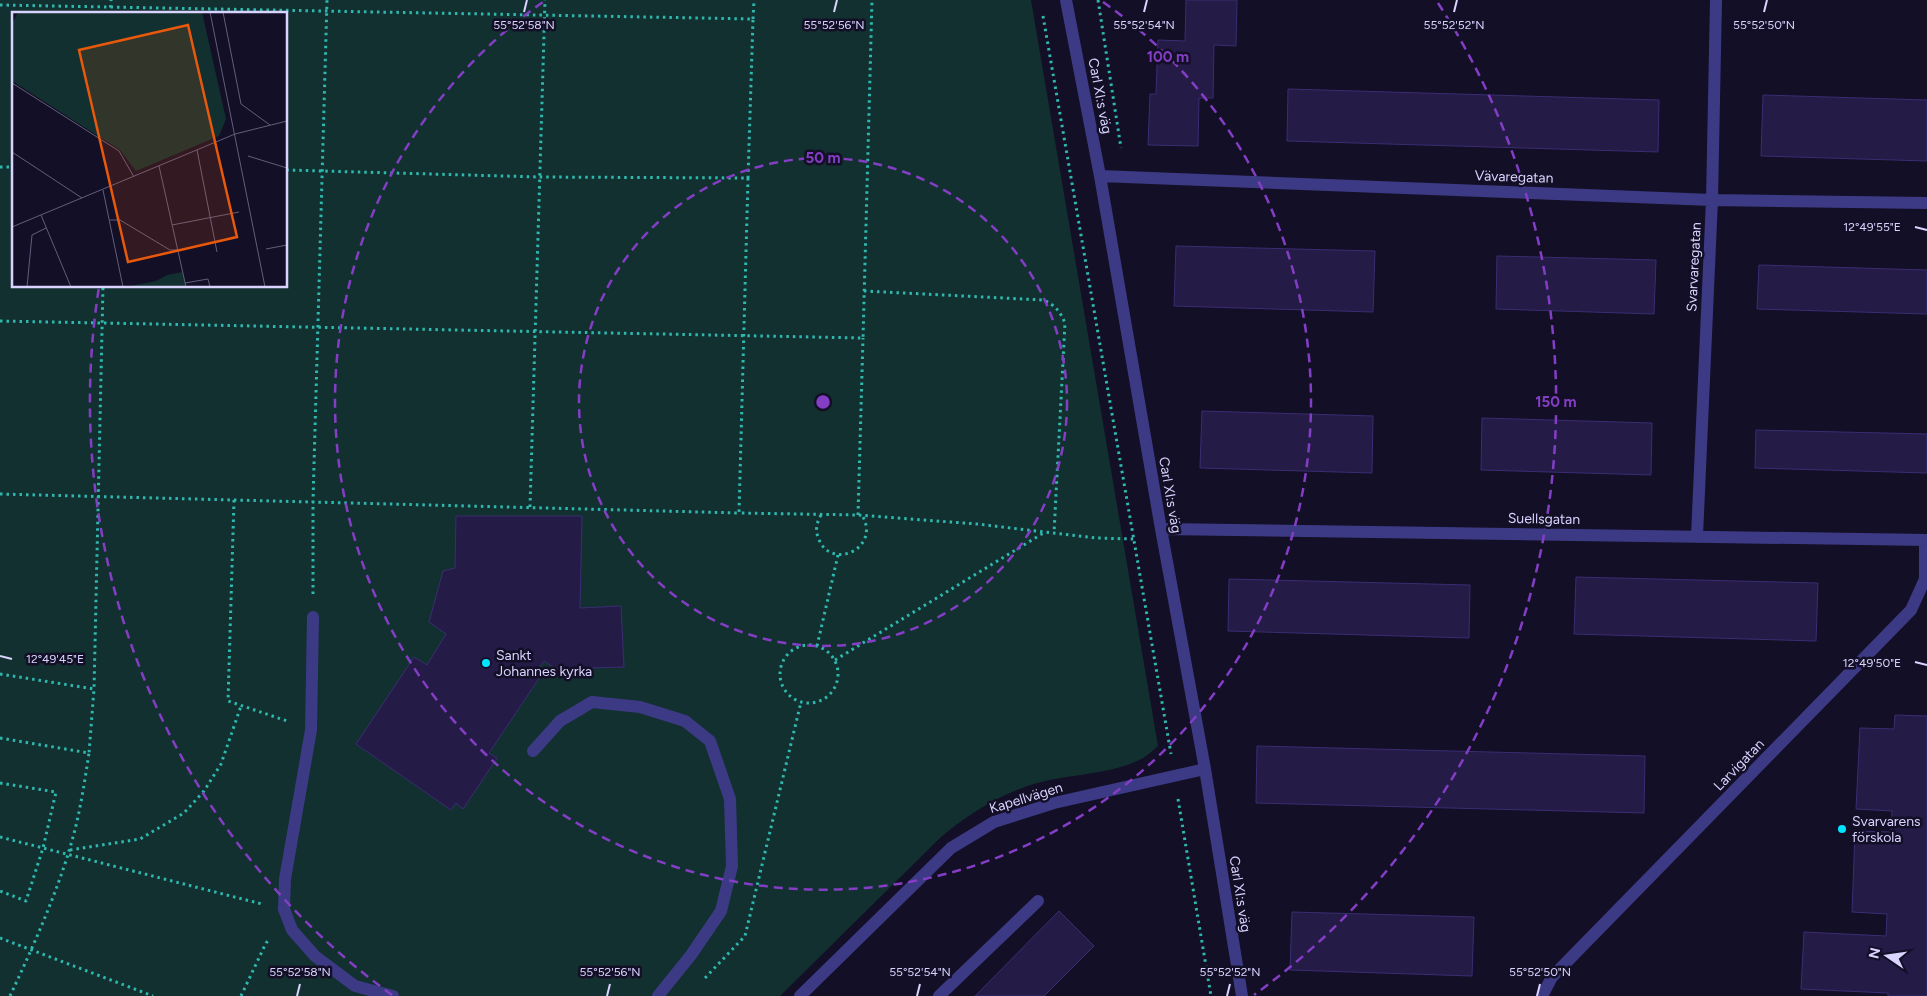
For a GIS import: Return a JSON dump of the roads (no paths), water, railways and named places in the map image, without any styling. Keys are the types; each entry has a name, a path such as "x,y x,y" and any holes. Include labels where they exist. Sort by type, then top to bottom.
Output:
{"street":[{"name":"Carl XI:s väg","path":"1066,0 1100,176 1205,769 1242,996"},
{"name":"Svarvaregatan","path":"1697,536 1712,200 1716,0"},
{"name":"Vävaregatan","path":"1100,176 1712,200 1927,203"},
{"name":"Suellsgatan","path":"1161,529 1926,540"},
{"name":"Larvigatan","path":"1542,996 1552,977 1911,610 1925,579 1926,540"},
{"path":"313,617 311,730 285,879 284,909 292,930 315,956 355,986 393,996"},
{"path":"533,750 560,721 592,702 640,707 685,721 710,741 730,799 732,866 721,911 691,955 658,996"},
{"name":"Kapellvägen","path":"800,996 951,848 994,822 1054,804 1205,769"},
{"path":"939,996 1038,901"}],"place":[{"name":"Sankt Johannes kyrka","path":"486,663"},
{"name":"Svarvarens förskola","path":"1842,829"}]}
